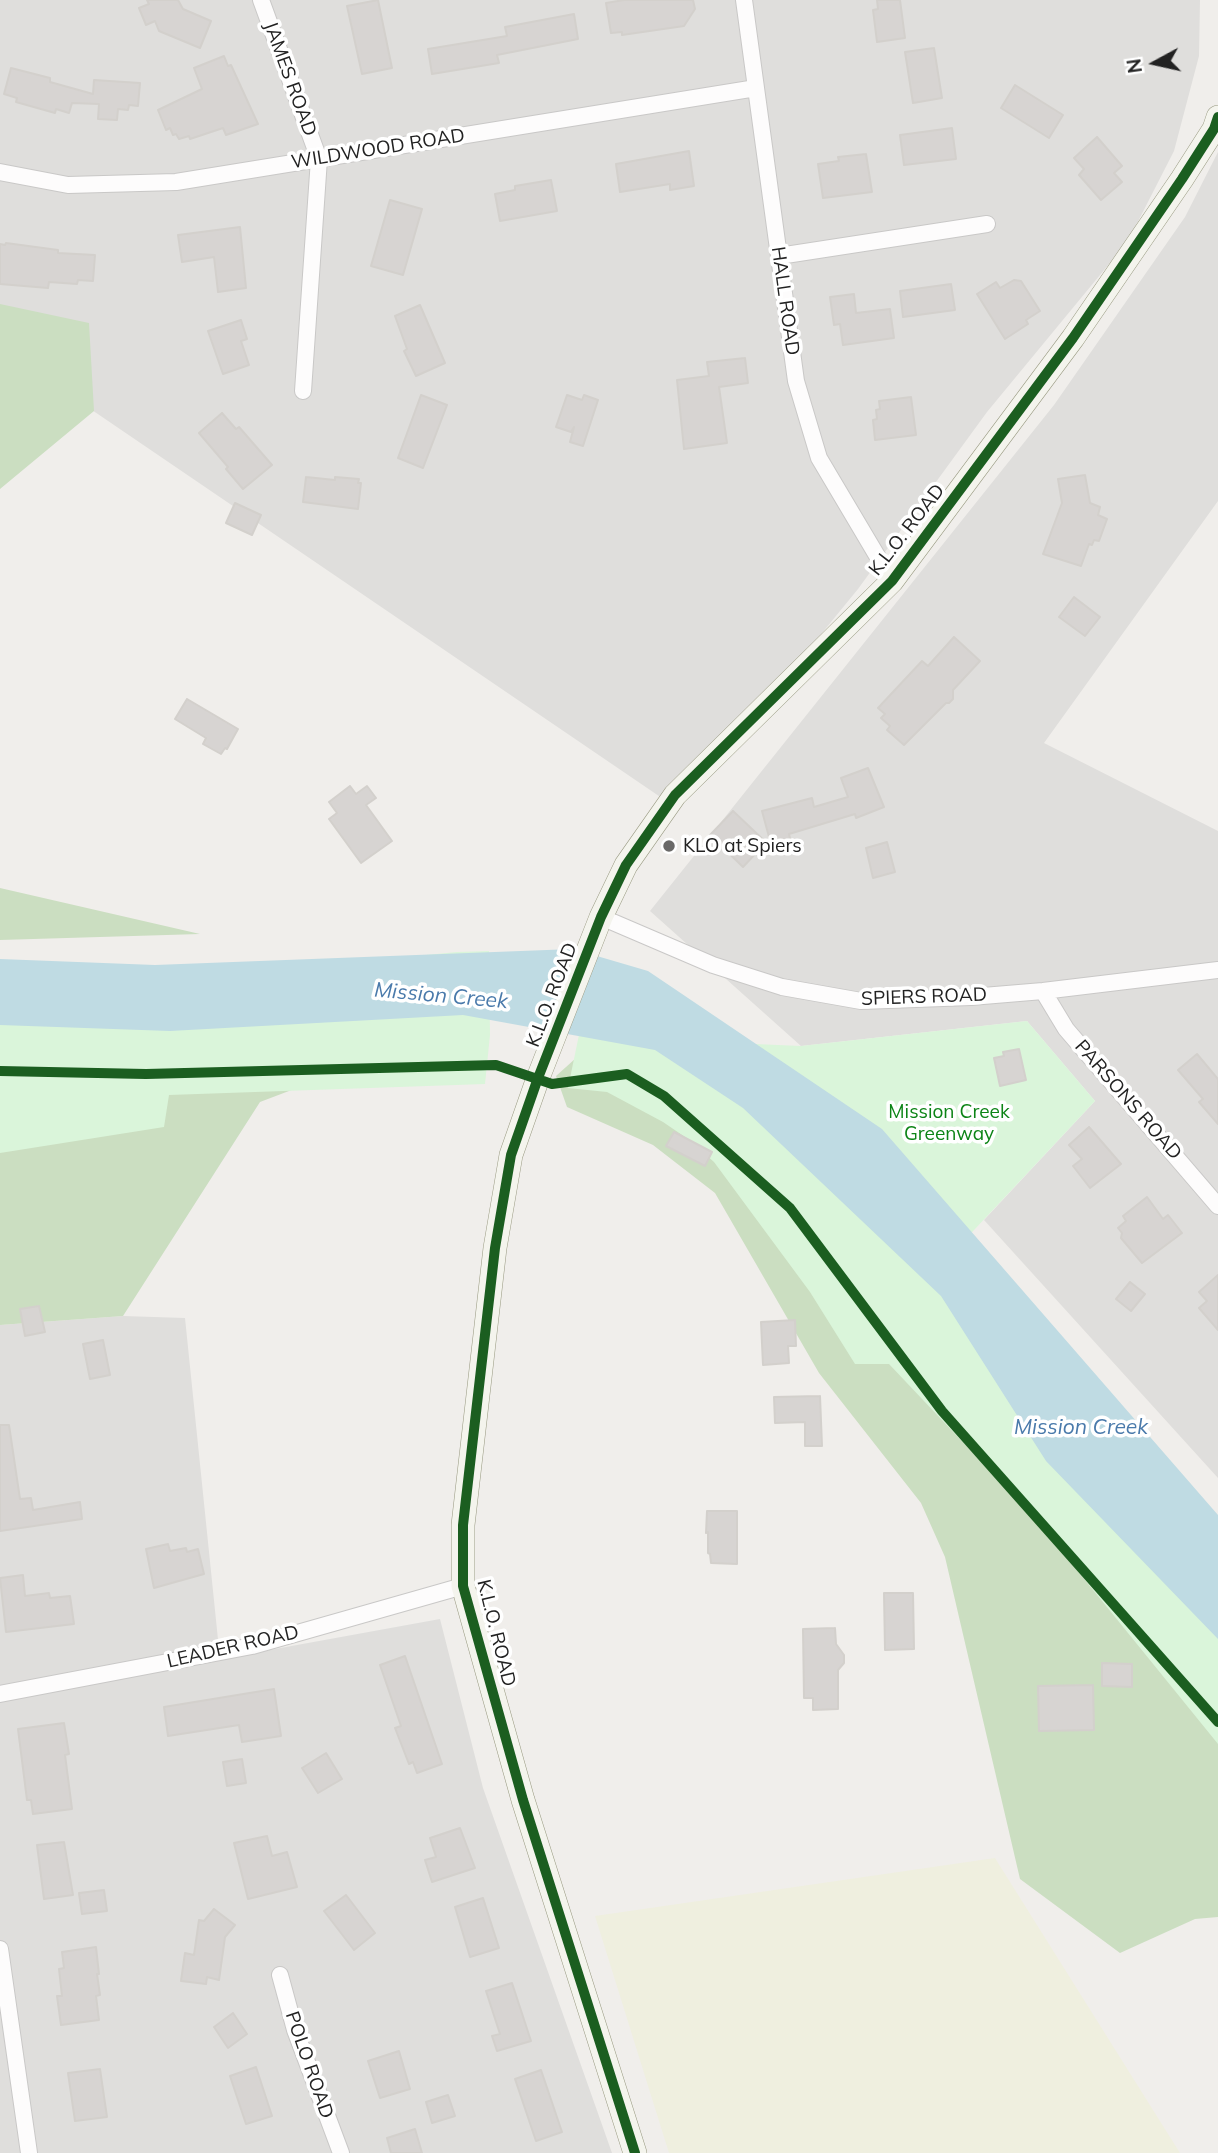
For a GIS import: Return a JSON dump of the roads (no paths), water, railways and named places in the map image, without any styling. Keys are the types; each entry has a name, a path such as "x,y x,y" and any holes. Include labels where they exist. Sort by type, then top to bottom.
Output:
{"main road":[{"name":"K.L.O. ROAD","path":"635,2153 523,1800 463,1586 464,1525 495,1248 511,1155 601,917 626,865 675,796 892,581 1081,327 1214,130 1218,117"}],"street":[{"name":"JAMES ROAD","path":"261,0 319,159"},
{"name":"HALL ROAD","path":"744,0 796,381 820,458 892,581"},
{"name":"WILDWOOD ROAD","path":"0,172 68,185 176,182 756,88"},
{"path":"303,391 319,159"},
{"path":"779,256 987,225"},
{"name":"SPIERS ROAD","path":"601,917 713,965 782,987 861,1001 1043,991 1218,970"},
{"name":"PARSONS ROAD","path":"1043,991 1066,1029 1218,1206"},
{"name":"LEADER ROAD","path":"0,1695 252,1646 463,1586"},
{"path":"0,1950 29,2153"},
{"name":"POLO ROAD","path":"280,1975 295,2030 341,2153"}],"water":[{"name":"Mission Creek","path":"573,949 648,971 882,1129 1218,1515 1218,1639 1046,1461 941,1296 743,1108 655,1050 463,1015 170,1031 0,1025 0,959 155,965"}],"place":[{"name":"KLO at Spiers","path":"669,846"}],"park label":[{"name":"Mission Creek Greenway","path":"949,1123"}]}
